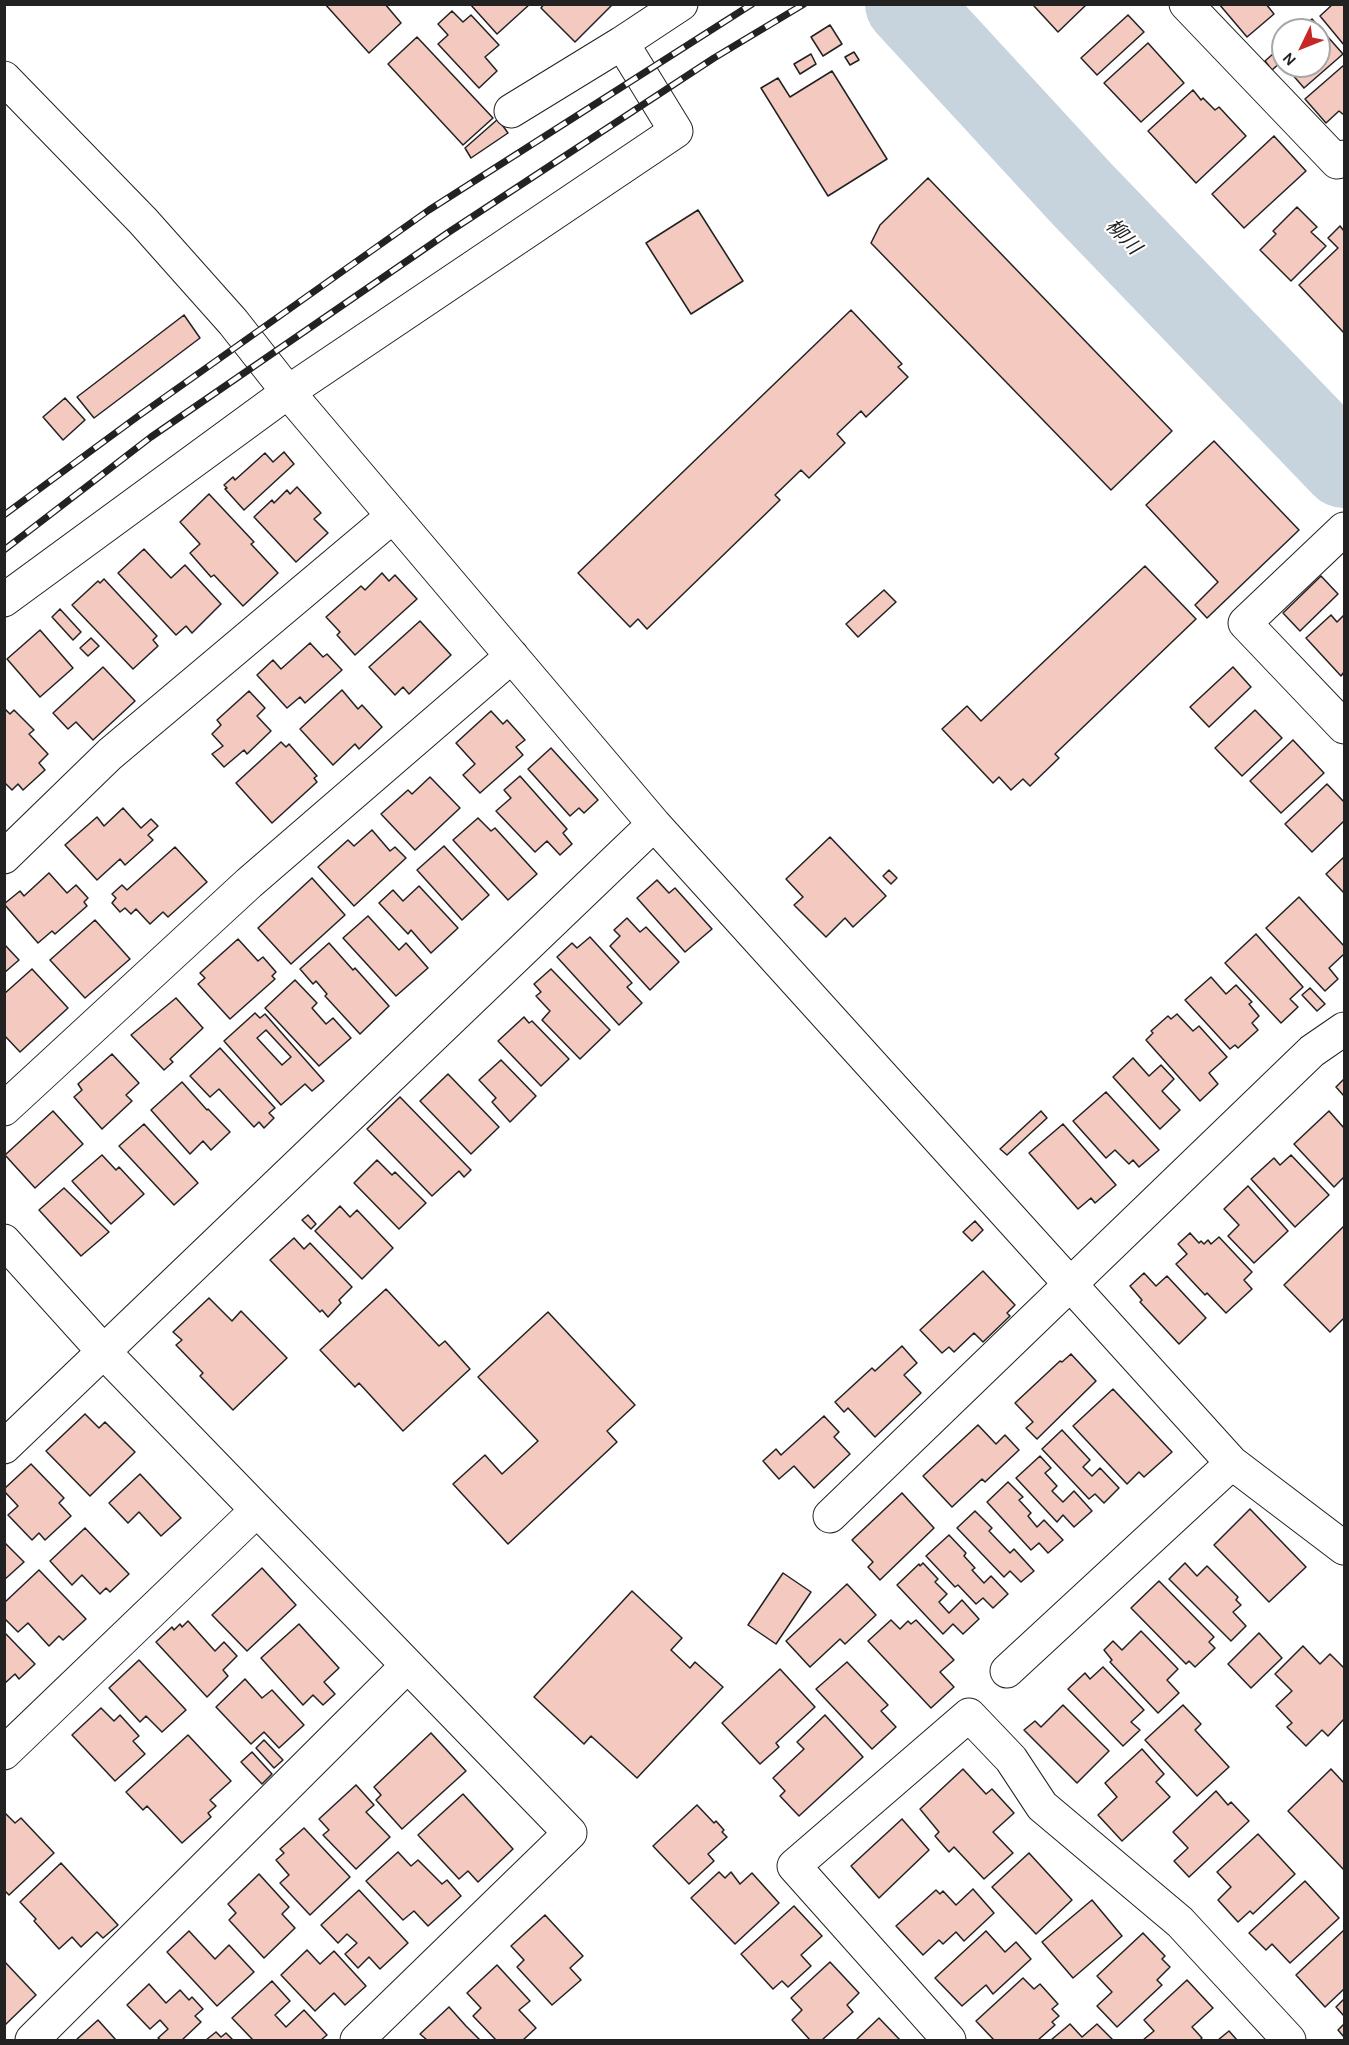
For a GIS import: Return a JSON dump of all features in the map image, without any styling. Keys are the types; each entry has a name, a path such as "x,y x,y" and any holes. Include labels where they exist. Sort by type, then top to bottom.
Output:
{"street":[{"path":"1186,4 1337,162 1344,157"},
{"path":"511,111 681,5"},
{"path":"4,600 288,392 676,132 622,43"},
{"path":"4,78 233,322 288,392 654,824 1232,1463 1344,1548"},
{"path":"4,856 110,754 393,516"},
{"path":"1344,529 1245,623 1344,727"},
{"path":"4,1109 249,883 512,656"},
{"path":"4,1447 654,824"},
{"path":"830,1516 1312,1051 1344,1029"},
{"path":"4,1241 104,1352 570,1833 357,2040"},
{"path":"1007,1671 1232,1463"},
{"path":"4,1753 257,1510"},
{"path":"32,2040 407,1666"},
{"path":"949,2040 794,1866 969,1715 1011,1759 1042,1806 1180,1922 1289,2040"}],"building":[{"path":"325,4 385,4 401,23 369,53"},
{"path":"470,4 530,4 497,34"},
{"path":"544,4 613,4 575,42 541,8"},
{"path":"1036,4 1087,4 1058,32 1034,6"},
{"path":"1219,4 1266,4 1274,14 1247,37"},
{"path":"1333,4 1344,4 1344,45 1331,29 1331,18 1320,16"},
{"path":"452,11 463,22 471,15 499,45 485,57 497,71 479,88 438,44 448,35 438,24"},
{"path":"1128,15 1144,32 1097,75 1081,58"},
{"path":"830,25 842,44 823,56 811,37"},
{"path":"417,37 493,118 463,145 388,64"},
{"path":"1331,40 1343,54 1331,64"},
{"path":"1148,43 1184,83 1141,122 1104,83"},
{"path":"854,52 859,60 850,65 845,57"},
{"path":"811,54 816,64 800,74 794,64"},
{"path":"1271,56 1271,69 1265,61"},
{"path":"1344,65 1344,115 1339,111 1326,123 1305,99"},
{"path":"832,71 887,159 828,196 761,88 778,78 790,97"},
{"path":"1295,78 1315,78 1304,88"},
{"path":"1193,90 1201,100 1203,98 1215,110 1219,107 1246,136 1196,183 1148,131"},
{"path":"498,119 508,133 471,158 465,148"},
{"path":"1274,136 1306,171 1244,228 1212,194"},
{"path":"928,178 1172,431 1111,490 871,243 880,225"},
{"path":"1297,207 1317,227 1311,232 1326,246 1291,281 1260,250 1276,234 1273,231"},
{"path":"698,210 743,281 691,314 646,243"},
{"path":"1340,226 1344,231 1344,333 1299,285 1338,248 1328,238"},
{"path":"851,310 902,364 898,367 908,377 866,417 861,411 837,434 845,443 809,478 801,470 775,495 780,500 647,629 638,619 630,627 578,573"},
{"path":"184,315 200,338 94,418 77,397"},
{"path":"65,398 85,420 63,440 43,417"},
{"path":"1214,441 1299,530 1207,618 1195,605 1218,582 1146,505"},
{"path":"284,452 294,464 244,510 224,485 233,477 235,480 265,453 273,462"},
{"path":"297,487 321,513 314,519 328,533 296,562 254,517 272,500 274,503 287,490 290,494"},
{"path":"209,494 254,542 251,544 278,573 243,606 214,575 211,577 190,553 200,544 180,522"},
{"path":"144,549 171,578 185,565 221,604 192,633 186,626 176,635 118,573"},
{"path":"1145,566 1196,619 1055,754 1059,758 1030,786 1023,779 1011,790 999,777 993,783 942,729 967,706 981,721"},
{"path":"382,573 389,581 395,575 417,599 355,655 337,635 340,632 326,617 361,586 365,590"},
{"path":"1321,576 1338,594 1300,631 1283,613"},
{"path":"104,579 157,636 153,640 158,646 133,669 72,605 98,581 100,583"},
{"path":"884,590 896,602 858,637 846,624"},
{"path":"60,609 81,632 73,640 52,617"},
{"path":"1331,615 1337,622 1344,615 1344,672 1341,676 1306,638"},
{"path":"420,621 451,655 409,694 403,687 395,695 369,667"},
{"path":"40,630 73,668 40,697 7,659"},
{"path":"91,638 99,646 88,656 80,648"},
{"path":"310,643 323,657 327,654 342,670 305,703 300,697 287,708 257,675 273,660 281,669"},
{"path":"103,667 135,701 93,740 76,722 68,729 53,713"},
{"path":"1233,667 1251,687 1209,727 1190,707"},
{"path":"342,690 358,709 362,705 382,727 359,749 355,744 333,765 300,729"},
{"path":"249,691 265,708 257,716 271,731 247,754 244,750 224,767 212,754 223,746 212,734 221,725 217,720"},
{"path":"4,708 10,714 14,710 34,730 29,734 48,754 39,763 45,770 23,790 18,784 12,790 4,782"},
{"path":"1255,710 1282,738 1242,776 1215,748"},
{"path":"491,711 503,724 507,720 525,740 516,747 523,755 480,793 463,775 475,764 456,743"},
{"path":"1293,740 1324,773 1281,813 1250,781"},
{"path":"281,742 286,747 289,744 317,776 314,778 317,782 272,823 236,783"},
{"path":"551,748 598,800 584,813 579,808 570,816 528,769"},
{"path":"520,776 567,829 563,833 572,844 560,855 547,841 535,852 496,811 511,798 504,790"},
{"path":"430,777 460,808 415,850 381,814 408,790 412,794"},
{"path":"1327,784 1344,802 1344,821 1312,852 1285,824"},
{"path":"123,808 141,828 151,819 158,826 148,835 153,840 125,865 120,859 97,880 65,845 97,817 104,826"},
{"path":"478,818 491,831 495,828 537,874 508,900 453,840"},
{"path":"372,830 390,851 395,847 406,858 354,906 318,867 348,840 354,846"},
{"path":"830,837 886,896 853,927 845,918 826,937 794,905 803,897 786,879"},
{"path":"444,846 489,895 462,920 417,870"},
{"path":"175,847 207,882 168,917 163,912 150,924 136,909 131,914 125,908 120,912 112,903 116,898 112,894 122,885 127,890"},
{"path":"1344,857 1344,893 1326,874"},
{"path":"889,870 897,878 891,884 883,876"},
{"path":"49,873 67,893 76,885 88,898 84,902 87,906 55,934 52,931 38,943 4,904 20,891 24,896"},
{"path":"312,878 345,915 291,964 258,928"},
{"path":"657,880 669,893 675,888 712,929 685,952 637,898"},
{"path":"419,886 458,928 431,953 411,930 408,934 379,903 393,890 403,901"},
{"path":"1299,897 1344,946 1344,954 1329,968 1338,979 1325,991 1266,928"},
{"path":"368,916 399,950 406,943 428,968 396,996 343,938"},
{"path":"627,918 640,932 646,927 679,962 650,990 610,946 620,936 614,930"},
{"path":"95,920 130,959 85,998 50,960"},
{"path":"1256,934 1303,987 1290,999 1298,1007 1281,1023 1225,963"},
{"path":"590,937 632,983 627,987 642,1003 619,1025 557,957 572,943 577,948"},
{"path":"238,939 258,961 263,957 276,972 272,976 275,979 230,1019 198,984 205,978 200,973"},
{"path":"329,943 389,1006 360,1034 325,996 327,994 316,981 313,984 300,969"},
{"path":"4,944 19,960 4,973"},
{"path":"32,969 68,1008 20,1052 4,1035 4,994"},
{"path":"551,969 610,1030 580,1059 542,1020 550,1011 536,996 541,992 534,984"},
{"path":"1211,977 1226,994 1236,985 1252,1002 1249,1004 1259,1016 1252,1023 1258,1030 1238,1048 1235,1045 1230,1049 1185,1000"},
{"path":"295,980 317,1003 312,1008 326,1024 333,1018 351,1038 319,1066 265,1008"},
{"path":"1310,988 1325,1004 1317,1011 1302,995"},
{"path":"176,998 203,1028 170,1059 173,1062 164,1070 131,1035"},
{"path":"255,1013 260,1018 265,1014 324,1081 312,1091 305,1084 281,1105 224,1041","holes":["266,1030 291,1057 282,1065 257,1038"]},
{"path":"1177,1014 1193,1031 1199,1026 1227,1057 1209,1073 1218,1084 1200,1101 1146,1040 1153,1033 1151,1031 1168,1016 1171,1019"},
{"path":"524,1017 529,1023 532,1021 569,1059 541,1086 498,1041"},
{"path":"220,1048 275,1108 269,1113 274,1118 264,1128 259,1122 254,1127 219,1089 210,1097 190,1076"},
{"path":"112,1054 139,1083 126,1095 132,1101 102,1129 74,1097 82,1090 78,1084"},
{"path":"1133,1058 1149,1076 1161,1065 1174,1079 1162,1091 1180,1110 1160,1129 1113,1077"},
{"path":"501,1060 536,1096 510,1122 492,1102 496,1098 479,1080"},
{"path":"448,1074 499,1127 471,1154 420,1101"},
{"path":"1344,1079 1344,1096 1336,1087"},
{"path":"182,1082 230,1132 211,1150 203,1141 190,1154 151,1110"},
{"path":"1106,1092 1159,1150 1139,1167 1133,1160 1129,1164 1115,1150 1106,1158 1073,1121"},
{"path":"400,1097 471,1170 464,1177 459,1171 432,1196 367,1129"},
{"path":"53,1111 83,1144 35,1188 5,1155"},
{"path":"1041,1111 1047,1118 1007,1155 1000,1149"},
{"path":"1329,1111 1344,1128 1344,1177 1334,1187 1294,1144"},
{"path":"144,1124 198,1183 174,1205 119,1146"},
{"path":"1063,1124 1116,1185 1095,1203 1091,1198 1078,1209 1029,1153"},
{"path":"102,1155 116,1170 119,1167 144,1194 111,1224 72,1181"},
{"path":"1291,1155 1329,1195 1295,1227 1251,1179 1274,1158 1280,1165"},
{"path":"377,1160 392,1175 395,1172 426,1203 399,1229 354,1183"},
{"path":"1248,1186 1288,1231 1254,1263 1228,1236 1239,1225 1224,1209"},
{"path":"64,1188 109,1232 81,1256 39,1210"},
{"path":"340,1206 350,1217 357,1210 393,1248 362,1279 315,1231"},
{"path":"308,1215 316,1224 311,1229 302,1220"},
{"path":"975,1221 983,1230 972,1241 963,1232"},
{"path":"1344,1226 1344,1318 1330,1332 1284,1285"},
{"path":"1190,1233 1199,1243 1201,1241 1204,1244 1208,1240 1211,1244 1219,1237 1252,1272 1244,1280 1252,1289 1226,1313 1207,1293 1205,1295 1176,1264 1187,1254 1178,1244"},
{"path":"294,1238 304,1249 310,1243 352,1287 339,1300 341,1303 328,1317 322,1310 320,1312 270,1260"},
{"path":"983,1271 1015,1305 1007,1313 1010,1316 983,1342 974,1333 954,1352 949,1347 942,1353 920,1330"},
{"path":"1144,1273 1156,1286 1167,1276 1206,1318 1179,1344 1140,1302 1142,1300 1130,1286"},
{"path":"386,1289 439,1346 445,1341 470,1369 403,1431 359,1383 355,1387 320,1350"},
{"path":"209,1298 232,1321 241,1311 287,1358 233,1410 200,1376 203,1373 176,1345 182,1340 173,1332"},
{"path":"548,1312 635,1405 607,1431 617,1442 508,1544 453,1484 485,1455 502,1474 538,1441 478,1377"},
{"path":"902,1346 917,1363 904,1375 921,1393 875,1437 848,1408 844,1412 835,1402 872,1368 875,1371"},
{"path":"1071,1354 1096,1381 1037,1439 1026,1428 1033,1422 1015,1403 1060,1361 1062,1362"},
{"path":"1113,1389 1172,1452 1144,1477 1139,1472 1127,1484 1073,1426"},
{"path":"85,1414 99,1428 105,1422 135,1452 90,1496 46,1451"},
{"path":"824,1416 839,1432 834,1437 850,1454 814,1488 794,1466 779,1479 763,1461 776,1449 781,1455"},
{"path":"978,1425 996,1444 1005,1435 1019,1450 985,1482 982,1479 952,1507 923,1476"},
{"path":"1062,1430 1090,1460 1083,1467 1092,1476 1100,1468 1119,1488 1104,1503 1095,1494 1089,1499 1042,1449"},
{"path":"1040,1456 1051,1468 1045,1473 1057,1486 1052,1491 1063,1502 1074,1491 1092,1511 1074,1527 1063,1515 1057,1522 1016,1478"},
{"path":"31,1464 64,1498 59,1503 71,1516 45,1540 39,1533 32,1540 8,1515 18,1506 4,1489"},
{"path":"140,1474 181,1518 161,1536 139,1512 128,1523 109,1503"},
{"path":"1008,1482 1023,1497 1019,1500 1031,1513 1028,1516 1037,1527 1044,1520 1063,1540 1048,1553 1039,1543 1031,1550 987,1502"},
{"path":"902,1493 934,1528 880,1580 868,1567 873,1562 852,1540"},
{"path":"1250,1509 1306,1567 1269,1602 1214,1545"},
{"path":"975,1511 992,1528 989,1531 1010,1553 1014,1549 1034,1571 1021,1582 1010,1571 1004,1577 957,1528"},
{"path":"85,1528 129,1574 110,1592 106,1588 100,1594 82,1575 72,1585 50,1561"},
{"path":"949,1535 966,1553 964,1556 975,1568 972,1570 984,1583 991,1576 1008,1594 993,1608 983,1598 976,1604 958,1585 955,1587 926,1556"},
{"path":"4,1542 24,1562 4,1580"},
{"path":"923,1563 938,1579 935,1582 947,1594 939,1602 949,1613 962,1600 979,1619 963,1634 953,1624 943,1634 897,1585 919,1564 920,1566"},
{"path":"1185,1563 1197,1576 1207,1566 1238,1597 1236,1600 1241,1605 1233,1612 1246,1626 1231,1641 1169,1579"},
{"path":"262,1568 296,1605 247,1651 212,1615"},
{"path":"39,1570 86,1619 63,1640 59,1636 49,1646 28,1623 18,1632 4,1618 4,1603"},
{"path":"783,1573 811,1592 776,1644 748,1625"},
{"path":"1159,1581 1214,1637 1209,1642 1215,1648 1195,1667 1189,1661 1186,1664 1131,1608"},
{"path":"847,1584 876,1615 845,1644 840,1639 810,1667 786,1641"},
{"path":"632,1591 682,1638 671,1650 690,1668 695,1662 723,1687 637,1778 591,1736 584,1744 534,1697"},
{"path":"891,1620 900,1629 908,1621 911,1624 916,1620 954,1660 940,1672 954,1687 931,1708 868,1641"},
{"path":"188,1621 215,1651 224,1642 237,1656 223,1670 228,1676 207,1697 156,1642 172,1627 174,1630 180,1624 182,1627"},
{"path":"299,1624 339,1668 324,1682 335,1694 323,1705 313,1695 303,1705 261,1658"},
{"path":"1141,1631 1178,1669 1167,1680 1179,1693 1158,1713 1110,1662 1112,1660 1104,1650 1113,1641 1122,1650"},
{"path":"4,1632 35,1664 19,1679 15,1674 4,1684"},
{"path":"1259,1633 1282,1658 1251,1688 1228,1664"},
{"path":"1303,1646 1320,1664 1330,1654 1344,1668 1344,1719 1328,1736 1322,1730 1306,1746 1287,1727 1292,1723 1276,1706 1292,1691 1275,1674"},
{"path":"139,1660 186,1710 162,1732 146,1716 140,1722 109,1688"},
{"path":"847,1662 888,1705 881,1711 896,1727 872,1749 816,1689"},
{"path":"1103,1667 1144,1710 1131,1722 1140,1730 1123,1746 1068,1689 1085,1673 1090,1679"},
{"path":"780,1669 815,1707 776,1743 779,1747 760,1764 722,1723"},
{"path":"245,1679 262,1698 272,1690 304,1725 279,1748 264,1732 251,1744 216,1707"},
{"path":"1063,1705 1109,1751 1077,1783 1024,1730 1035,1721 1041,1727"},
{"path":"1183,1705 1201,1724 1195,1730 1229,1767 1197,1796 1145,1740"},
{"path":"101,1708 114,1721 120,1715 139,1736 133,1741 145,1754 115,1781 72,1735"},
{"path":"825,1715 863,1757 799,1816 780,1796 785,1791 773,1778 804,1749 797,1742"},
{"path":"431,1733 466,1771 402,1829 376,1800 381,1795 374,1787"},
{"path":"188,1735 231,1781 210,1800 216,1806 208,1813 211,1817 182,1843 147,1806 143,1810 126,1792"},
{"path":"264,1740 283,1760 274,1768 256,1748"},
{"path":"1142,1749 1164,1774 1156,1782 1170,1797 1122,1841 1098,1815 1117,1797 1105,1783"},
{"path":"252,1752 272,1774 262,1784 241,1762"},
{"path":"963,1769 986,1794 992,1789 1014,1813 993,1832 1013,1853 984,1879 954,1847 949,1852 935,1836 939,1832 920,1809"},
{"path":"1331,1769 1344,1783 1344,1870 1288,1811"},
{"path":"356,1785 374,1805 366,1812 390,1837 356,1869 323,1835 329,1830 319,1819"},
{"path":"1216,1791 1228,1805 1231,1802 1249,1821 1189,1877 1174,1861 1188,1848 1173,1832"},
{"path":"463,1794 513,1849 478,1882 468,1871 459,1879 418,1835"},
{"path":"697,1805 714,1823 716,1821 727,1837 708,1854 714,1861 689,1884 653,1846"},
{"path":"4,1812 15,1823 21,1818 54,1853 9,1895 4,1890"},
{"path":"902,1819 929,1850 879,1898 851,1866"},
{"path":"304,1828 350,1877 310,1915 280,1883 289,1875 276,1860 284,1853 280,1849"},
{"path":"1258,1834 1295,1874 1253,1914 1250,1911 1238,1922 1218,1900 1231,1887 1217,1872"},
{"path":"398,1852 411,1866 418,1860 442,1884 447,1880 461,1896 428,1926 414,1911 403,1920 366,1881"},
{"path":"1029,1853 1072,1900 1036,1934 992,1887"},
{"path":"61,1863 118,1925 103,1938 97,1932 81,1947 72,1937 59,1949 20,1902"},
{"path":"719,1872 725,1878 731,1872 740,1884 752,1873 779,1903 735,1944 691,1898"},
{"path":"259,1874 289,1907 282,1914 295,1928 264,1958 229,1920 236,1913 228,1904"},
{"path":"1305,1881 1339,1918 1290,1963 1272,1944 1266,1950 1249,1933"},
{"path":"973,1889 994,1913 964,1941 956,1932 943,1944 939,1940 923,1955 896,1926 936,1890 940,1894 943,1891 956,1905"},
{"path":"359,1890 408,1943 380,1969 369,1957 358,1968 345,1954 357,1943 347,1934 338,1943 321,1925"},
{"path":"1092,1900 1122,1936 1073,1978 1042,1942"},
{"path":"794,1906 822,1936 801,1955 811,1966 788,1987 782,1981 773,1989 741,1954"},
{"path":"545,1915 583,1956 570,1968 581,1980 552,2005 517,1967 524,1960 511,1946"},
{"path":"1344,1930 1344,1989 1325,2007 1296,1975"},
{"path":"189,1931 215,1959 229,1945 254,1972 217,2006 167,1952"},
{"path":"986,1931 1005,1952 1016,1942 1031,1959 993,1994 986,1985 962,2006 935,1978"},
{"path":"1143,1933 1165,1956 1162,1959 1170,1967 1157,1980 1162,1985 1117,2027 1097,2006 1112,1992 1097,1976"},
{"path":"307,1950 320,1964 334,1951 366,1986 345,2005 334,1993 315,2011 281,1975"},
{"path":"4,1961 36,1995 5,2025 4,2024"},
{"path":"830,1962 859,1993 847,2005 853,2012 822,2040 810,2040 792,2020 802,2010 791,1998"},
{"path":"497,1965 530,2001 519,2010 536,2028 523,2040 496,2040 473,2016 481,2008 467,1993"},
{"path":"1023,1978 1034,1989 1040,1984 1058,2004 1052,2009 1059,2016 1052,2022 1055,2025 1038,2040 994,2040 976,2021"},
{"path":"1187,1980 1213,2008 1192,2027 1202,2038 1200,2040 1143,2040 1154,2031 1144,2020"},
{"path":"272,1981 290,2001 275,2015 286,2027 304,2010 327,2035 321,2040 253,2040 232,2018"},
{"path":"149,1984 166,2003 180,1990 189,2000 192,1997 203,2009 195,2016 201,2022 182,2040 161,2040 158,2038 168,2029 160,2020 150,2029 127,2005"},
{"path":"1344,1999 1344,2016 1336,2007"},
{"path":"449,2007 480,2040 427,2040 420,2034"},
{"path":"879,2018 900,2040 856,2040"},
{"path":"98,2020 116,2040 76,2040"},
{"path":"1070,2024 1082,2037 1097,2024 1113,2040 1051,2040"},
{"path":"1344,2024 1344,2037 1338,2030"},
{"path":"1229,2031 1237,2040 1218,2040"},
{"path":"216,2032 221,2037 226,2033 233,2040 206,2040"}],"waterway":[{"name":"柳川","path":"907,4 1082,194 1344,466"}],"railway":[{"path":"4,515 137,417 429,210 752,4"},
{"path":"4,550 151,437 449,232 714,58 804,4"}]}
